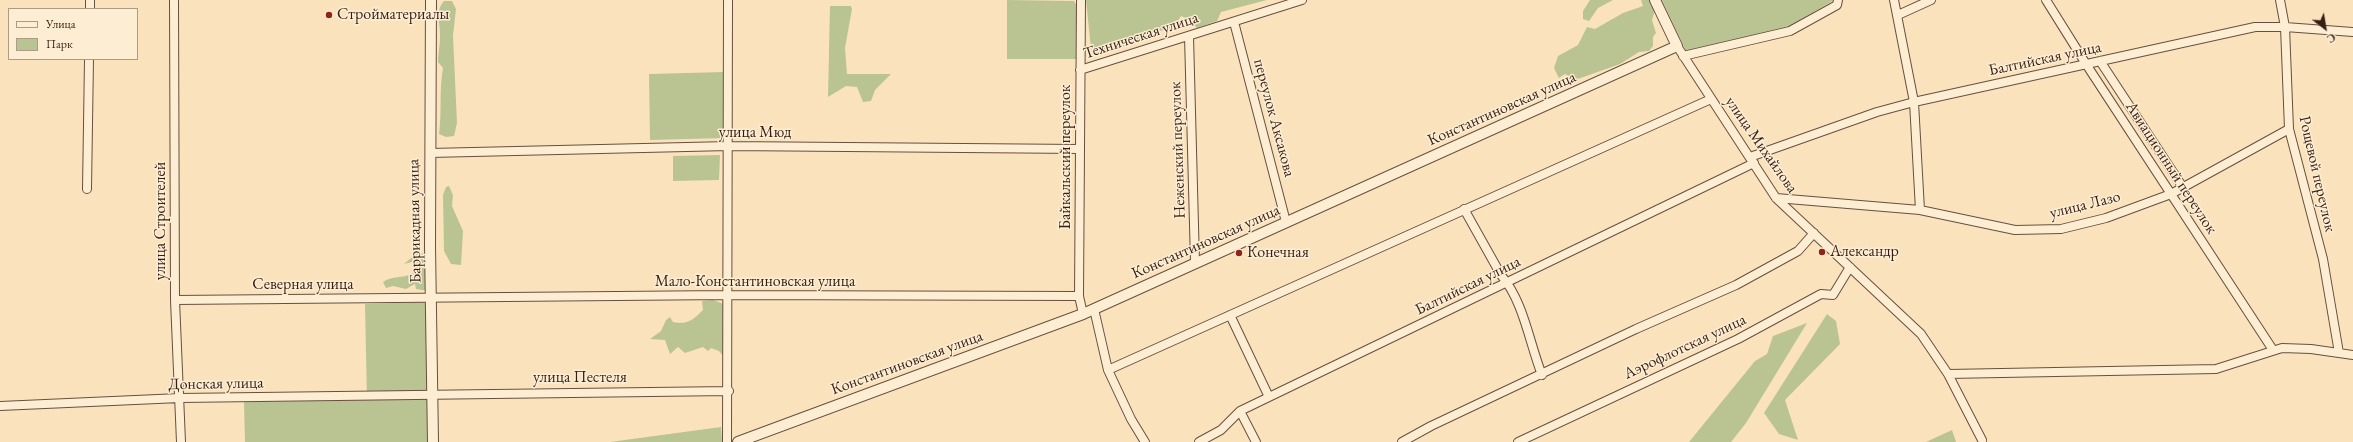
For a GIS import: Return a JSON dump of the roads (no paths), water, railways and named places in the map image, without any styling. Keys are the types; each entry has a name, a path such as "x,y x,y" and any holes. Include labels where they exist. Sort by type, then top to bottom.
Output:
{"street":[{"name":"улица Строителей","path":"174,0 175,300 181,442"},
{"name":"Баррикадная улица","path":"431,0 430,153 433,442"},
{"path":"727,442 729,391 727,295 729,146 728,0"},
{"name":"Байкальский переулок","path":"1081,0 1079,296 1083,314"},
{"name":"Техническая улица","path":"1080,70 1302,0"},
{"name":"улица Михайлова","path":"1655,0 1683,56 1776,198 1921,334 1948,374 1982,440"},
{"path":"1683,56 1790,31 1837,5 1838,0"},
{"path":"1894,0 1914,102 1920,210"},
{"path":"1898,15 1931,0"},
{"name":"Авиационный переулок","path":"2046,0 2086,64 2273,350"},
{"name":"Рощевой переулок","path":"2280,0 2285,27 2288,129 2323,258 2339,354"},
{"name":"переулок Аксакова","path":"1234,22 1286,222"},
{"name":"Балтийская улица","path":"1199,442 1221,430 1240,411 1507,282 1752,160 1877,112 1914,102 2255,27 2285,27 2353,32"},
{"name":"Неженский переулок","path":"1189,36 1195,263"},
{"name":"Константиновская улица","path":"738,442 1083,314 1677,46"},
{"path":"87,189 89,60"},
{"name":"Авиационный переулок","path":"2100,61 2182,186"},
{"path":"1108,370 1711,99"},
{"name":"улица Лазо","path":"1776,198 1920,210 2015,230 2061,229 2106,218 2171,194 2182,186 2288,129"},
{"name":"улица Мюд","path":"430,153 729,146 1080,149"},
{"path":"1464,209 1501,275 1507,282 1523,316 1542,375"},
{"path":"1402,442 1431,426 1542,375 1636,329 1736,285 1798,251 1814,233"},
{"name":"Аэрофлотская улица","path":"1518,442 1738,339 1821,294 1833,295 1850,267"},
{"name":"Мало-Константиновская улица","path":"431,298 727,295 1079,296"},
{"name":"Северная улица","path":"175,300 431,298"},
{"path":"1094,309 1108,370 1131,419 1145,442"},
{"path":"1230,315 1269,397"},
{"path":"1948,374 2216,369 2273,350 2311,349 2353,355"},
{"name":"улица Пестеля","path":"432,394 729,391"},
{"name":"Донская улица","path":"0,406 180,398 432,394"},
{"path":"1240,411 1256,442"}],"place":[{"name":"Стройматериалы","path":"329,15"},
{"name":"Александр","path":"1822,252"},
{"name":"Конечная","path":"1239,253"}]}
